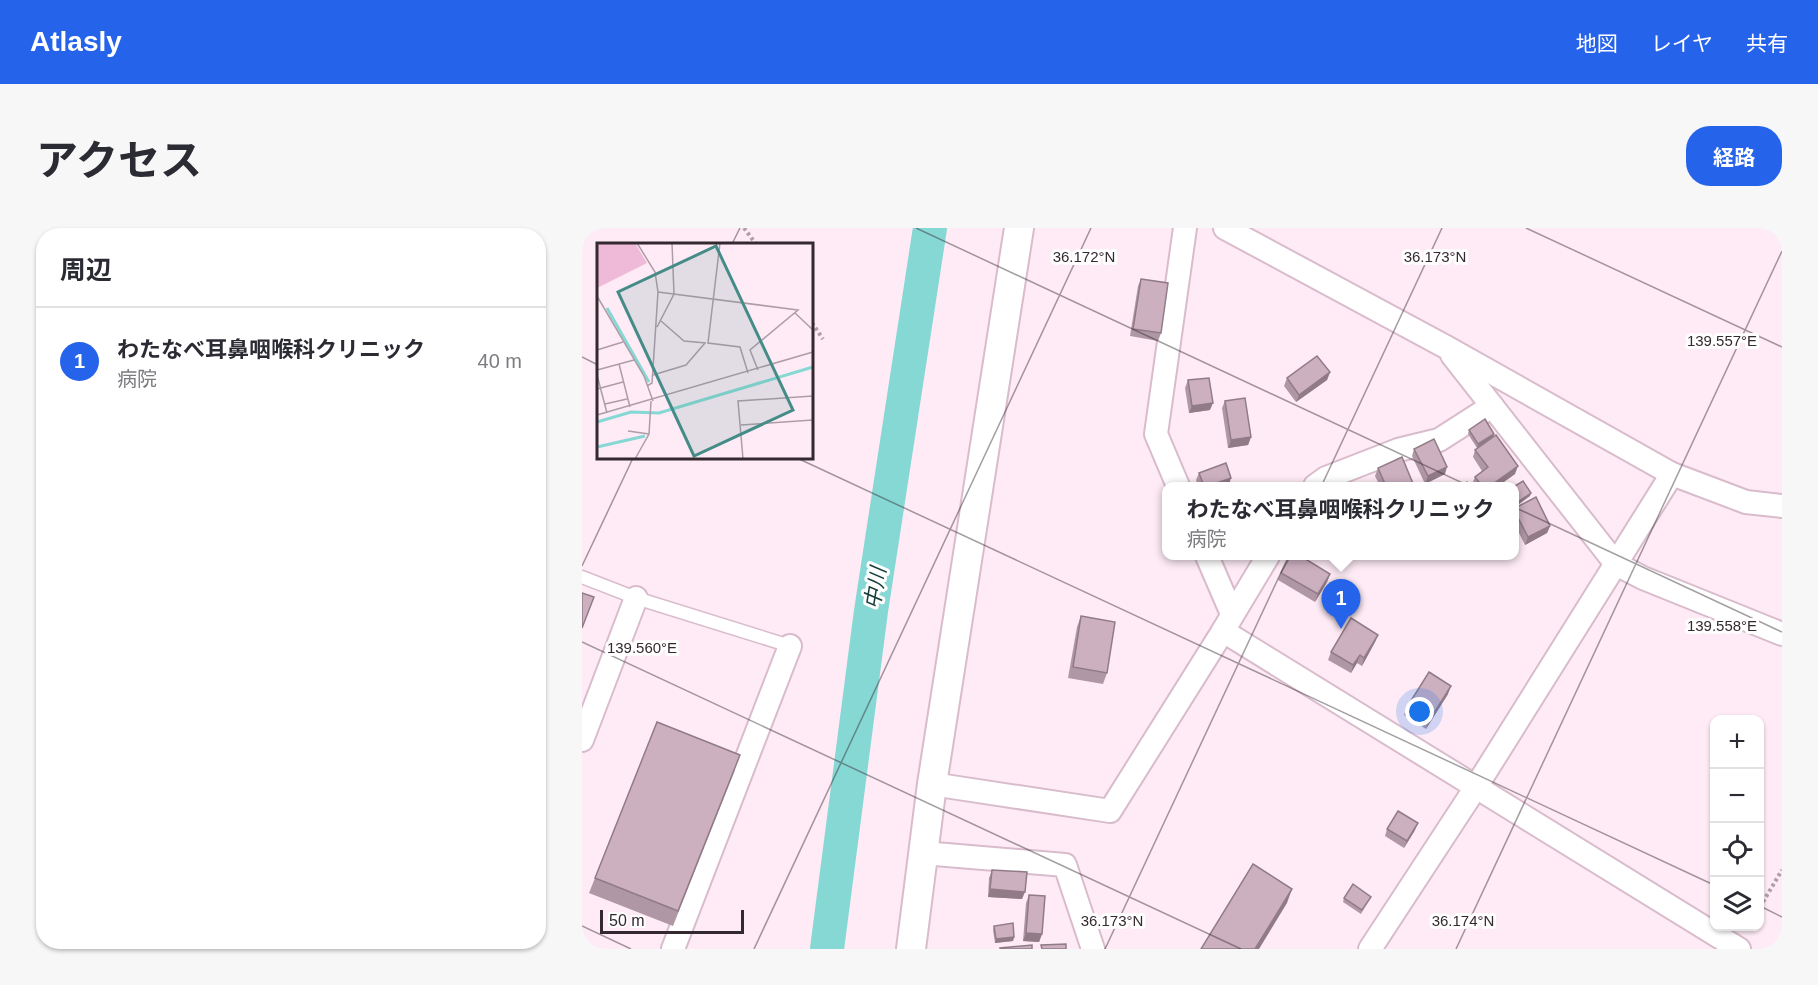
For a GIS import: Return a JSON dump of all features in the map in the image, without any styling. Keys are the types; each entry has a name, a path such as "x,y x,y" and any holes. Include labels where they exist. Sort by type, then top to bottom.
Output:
{"street":[{"path":"911,949 932,784 1018,228"},
{"path":"1176,482 1156,434 1185,228"},
{"path":"1225,228 1446,347 1672,474 1746,502 1782,506"},
{"path":"1446,347 1616,564 1642,578 1782,634"},
{"path":"1320,482 1398,450 1439,440 1492,406"},
{"path":"1371,949 1476,787 1672,474"},
{"path":"1209,560 1227,623 1476,787 1739,949"},
{"path":"932,784 1110,811 1265,560"},
{"path":"582,740 636,598"},
{"path":"673,949 790,646"},
{"path":"923,853 1065,865 1093,949"}],"lane":[{"path":"582,577 636,598 790,646"}],"path":[{"path":"744,228 755,243"},
{"path":"813,324 823,339"},
{"path":"1764,900 1782,870"}],"building":[{"path":"1141,279 1168,283 1161,333 1133,329"},
{"path":"1317,356 1330,372 1299,395 1287,378"},
{"path":"1209,378 1213,403 1192,406 1188,380"},
{"path":"1245,398 1251,437 1231,440 1225,401"},
{"path":"1485,419 1494,434 1478,444 1469,430"},
{"path":"1496,435 1518,466 1496,482 1479,482 1475,477 1488,467 1475,450"},
{"path":"1434,439 1447,467 1428,476 1414,449"},
{"path":"1402,457 1412,482 1384,482 1378,468"},
{"path":"1226,463 1231,478 1220,482 1202,482 1199,473"},
{"path":"1523,481 1531,493 1519,501 1519,484"},
{"path":"1536,497 1550,526 1528,537 1519,520 1519,506"},
{"path":"1288,560 1307,560 1330,574 1318,594 1281,573"},
{"path":"582,593 594,597 582,628"},
{"path":"1081,616 1115,622 1107,673 1073,667"},
{"path":"1351,618 1378,635 1364,658 1360,655 1353,665 1331,652"},
{"path":"1429,672 1451,686 1429,721 1407,707"},
{"path":"657,722 740,755 678,911 595,878"},
{"path":"1398,811 1418,823 1407,841 1387,829"},
{"path":"1253,864 1292,889 1255,949 1201,949"},
{"path":"992,870 1027,872 1025,892 990,889"},
{"path":"1353,884 1371,897 1362,910 1344,898"},
{"path":"1029,895 1045,896 1042,934 1026,933"},
{"path":"1013,923 1014,937 996,939 994,926"},
{"path":"1066,944 1066,949 1042,949 1041,945"},
{"path":"1032,945 1032,949 1000,949 1000,948"}],"waterway":[{"name":"中川","path":"827,949 871,611 930,228"}],"place":[{"name":"わたなべ耳鼻咽喉科クリニック","path":"1341,629"}]}
